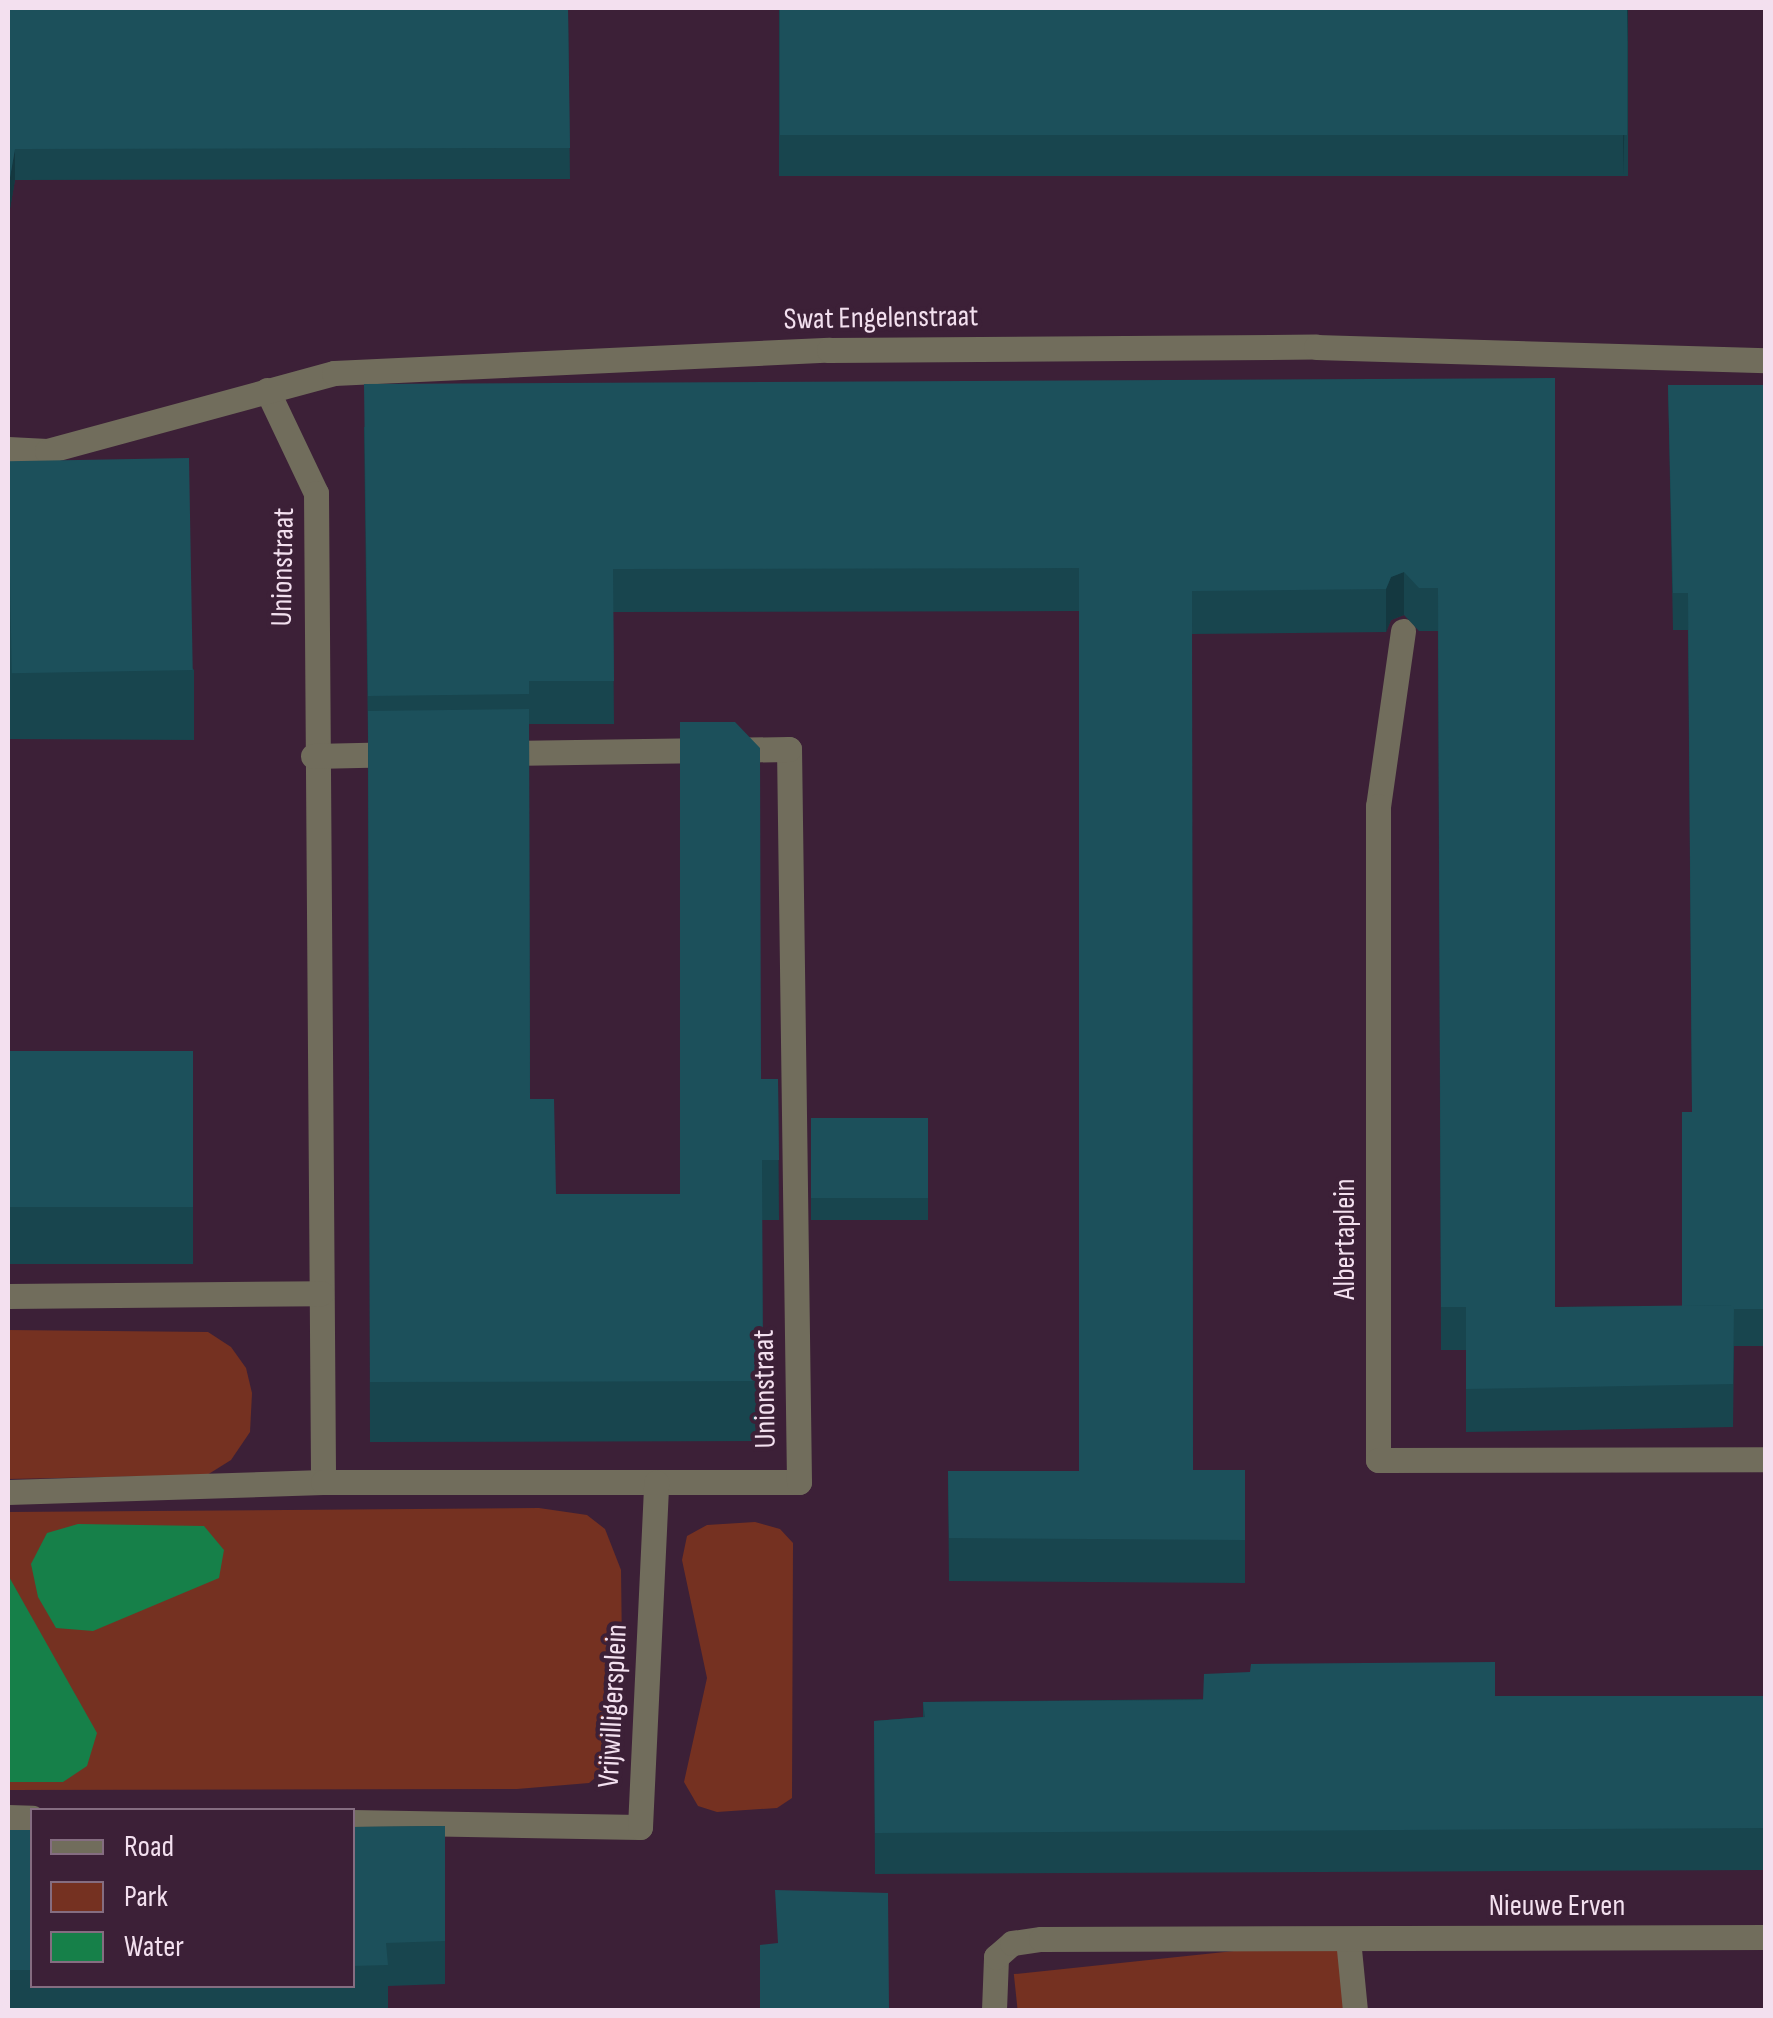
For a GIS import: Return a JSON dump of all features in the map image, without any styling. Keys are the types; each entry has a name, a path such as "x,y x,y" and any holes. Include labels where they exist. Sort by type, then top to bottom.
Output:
{"street":[{"name":"Swat Engelenstraat","path":"8,449 47,451 334,372 828,350 1316,347 1766,360"},
{"name":"Unionstraat","path":"267,390 316,493 314,756 324,1482 798,1482 789,749 472,753"},
{"name":"Albertaplein","path":"1403,632 1378,806 1378,1460 1766,1459"},
{"path":"314,756 432,754"},
{"path":"8,1296 321,1292"},
{"path":"8,1492 324,1482"},
{"name":"Vrijwilligersplein","path":"355,1822 640,1827 656,1482"},
{"name":"Nieuwe Erven","path":"994,2010 996,1958 1012,1943 1766,1938"},
{"path":"1348,1939 1355,2010"}],"green space":[{"path":"8,1330 208,1332 231,1347 246,1368 252,1393 250,1432 231,1460 207,1475 8,1479"},
{"path":"539,1508 587,1515 605,1529 621,1570 623,1729 607,1768 589,1783 517,1789 8,1790 8,1512"},
{"path":"755,1522 780,1529 793,1543 792,1798 777,1808 717,1812 698,1806 684,1782 707,1678 682,1560 687,1536 707,1525"},
{"path":"1348,1939 1355,2010 1018,2010 1014,1974"}],"water":[{"path":"78,1524 204,1526 224,1550 219,1578 93,1631 56,1628 38,1597 31,1564 47,1533"},
{"path":"8,1575 97,1733 87,1766 63,1782 8,1782"}],"building":[{"path":"8,8 568,8 570,148 15,149 8,189"},
{"path":"780,8 1627,8 1627,135 780,135"},
{"path":"1555,378 1555,1307 1734,1305 1733,1384 1466,1389 1466,1307 1441,1307 1438,588 1419,588 1404,572 1391,577 1386,589 1192,591 1193,1470 1245,1470 1245,1540 949,1538 948,1471 1079,1471 1079,568 613,569 614,681 529,681 529,694 368,696 364,384"},
{"path":"1668,385 1766,385 1766,1309 1682,1306 1682,1112 1692,1112 1688,593 1673,593"},
{"path":"189,458 193,670 12,673 8,461"},
{"path":"529,709 530,1099 554,1099 556,1194 680,1194 680,722 735,722 760,748 761,1079 778,1079 779,1160 762,1160 763,1381 370,1382 368,711"},
{"path":"8,1051 193,1051 193,1207 8,1207"},
{"path":"811,1118 928,1118 928,1198 811,1198"},
{"path":"1495,1662 1495,1696 1766,1696 1766,1828 875,1833 874,1721 925,1717 923,1702 1203,1700 1204,1674 1250,1672 1251,1664"},
{"path":"445,1826 445,1941 386,1943 388,1965 355,1966 355,1827"},
{"path":"8,1830 30,1830 30,1970 8,1970"},
{"path":"775,1890 888,1893 889,2010 760,2010 760,1945 778,1943"}]}
